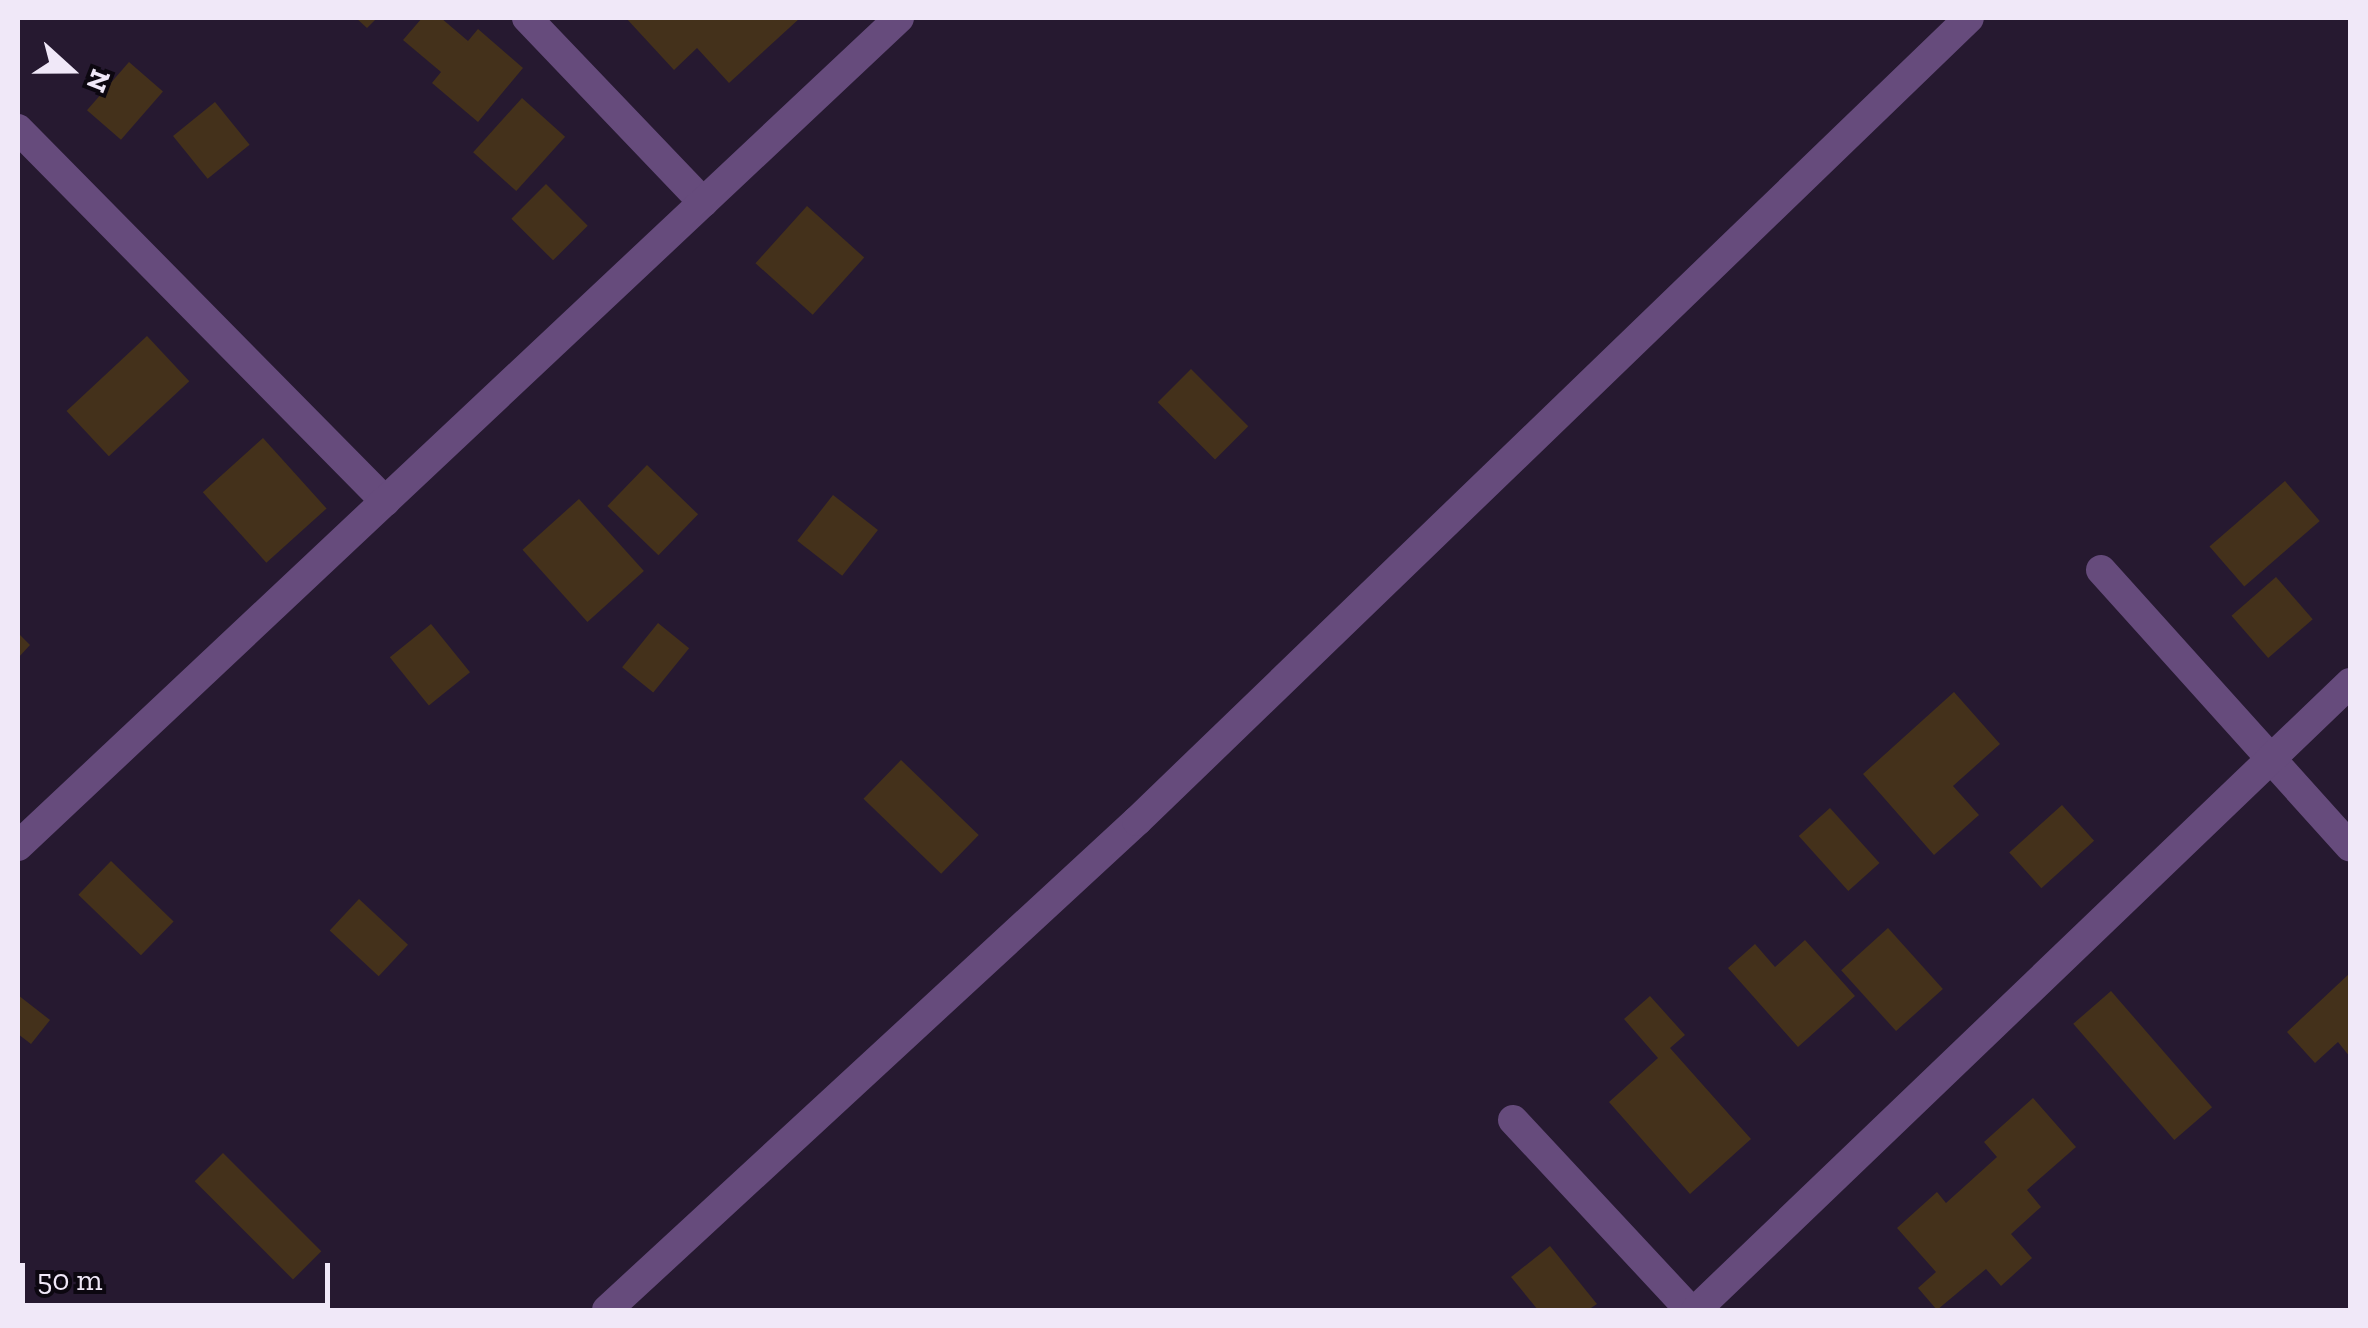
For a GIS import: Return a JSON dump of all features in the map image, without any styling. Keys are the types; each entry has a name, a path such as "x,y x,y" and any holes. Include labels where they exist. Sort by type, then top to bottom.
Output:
{"street":[{"path":"527,18 703,202"},
{"path":"24,826 385,501 899,18"},
{"path":"607,1310 1137,820 1969,18"},
{"path":"18,130 385,501"},
{"path":"2101,570 2350,848"},
{"path":"1513,1120 1693,1310 2350,683"}],"building":[{"path":"356,18 377,18 367,28"},
{"path":"422,18 441,18 468,41 478,29 523,68 478,122 432,83 441,72 403,40"},
{"path":"626,18 800,18 729,83 697,48 674,70"},
{"path":"129,62 163,92 121,140 87,110"},
{"path":"522,98 565,137 516,191 473,152"},
{"path":"215,102 250,145 208,179 173,136"},
{"path":"546,184 588,226 553,260 511,219"},
{"path":"807,206 864,258 813,315 755,263"},
{"path":"147,336 189,381 109,456 67,411"},
{"path":"1191,369 1248,426 1215,460 1158,402"},
{"path":"263,438 327,509 266,563 203,492"},
{"path":"647,465 698,514 658,555 607,506"},
{"path":"2285,481 2320,521 2244,587 2210,547"},
{"path":"833,495 878,530 842,576 797,541"},
{"path":"579,499 644,571 587,622 523,550"},
{"path":"2276,577 2313,619 2268,658 2231,616"},
{"path":"658,623 689,648 653,692 622,667"},
{"path":"431,624 470,672 429,706 390,657"},
{"path":"18,633 30,645 18,658"},
{"path":"1954,692 2000,744 1953,786 1979,815 1934,855 1863,774"},
{"path":"901,760 979,835 941,874 863,799"},
{"path":"2062,805 2094,841 2041,888 2009,853"},
{"path":"1830,808 1880,863 1848,891 1799,836"},
{"path":"111,861 174,921 141,955 78,895"},
{"path":"359,899 408,945 379,976 330,930"},
{"path":"1888,928 1943,989 1896,1031 1841,970"},
{"path":"1805,940 1855,996 1798,1047 1728,968 1755,944 1775,967"},
{"path":"2350,973 2350,1057 2338,1042 2315,1063 2287,1032"},
{"path":"2111,991 2212,1107 2174,1140 2073,1024"},
{"path":"18,995 50,1020 31,1044 18,1034"},
{"path":"1650,996 1685,1035 1670,1048 1751,1139 1690,1194 1609,1102 1658,1058 1624,1019"},
{"path":"2033,1098 2076,1147 2027,1190 2041,1207 2011,1234 2032,1258 2001,1286 1986,1269 1937,1310 1918,1288 1936,1272 1897,1228 1937,1192 1946,1203 1997,1157 1984,1142"},
{"path":"223,1153 321,1251 293,1280 195,1181"},
{"path":"1550,1246 1597,1304 1588,1310 1538,1310 1511,1277"}]}
